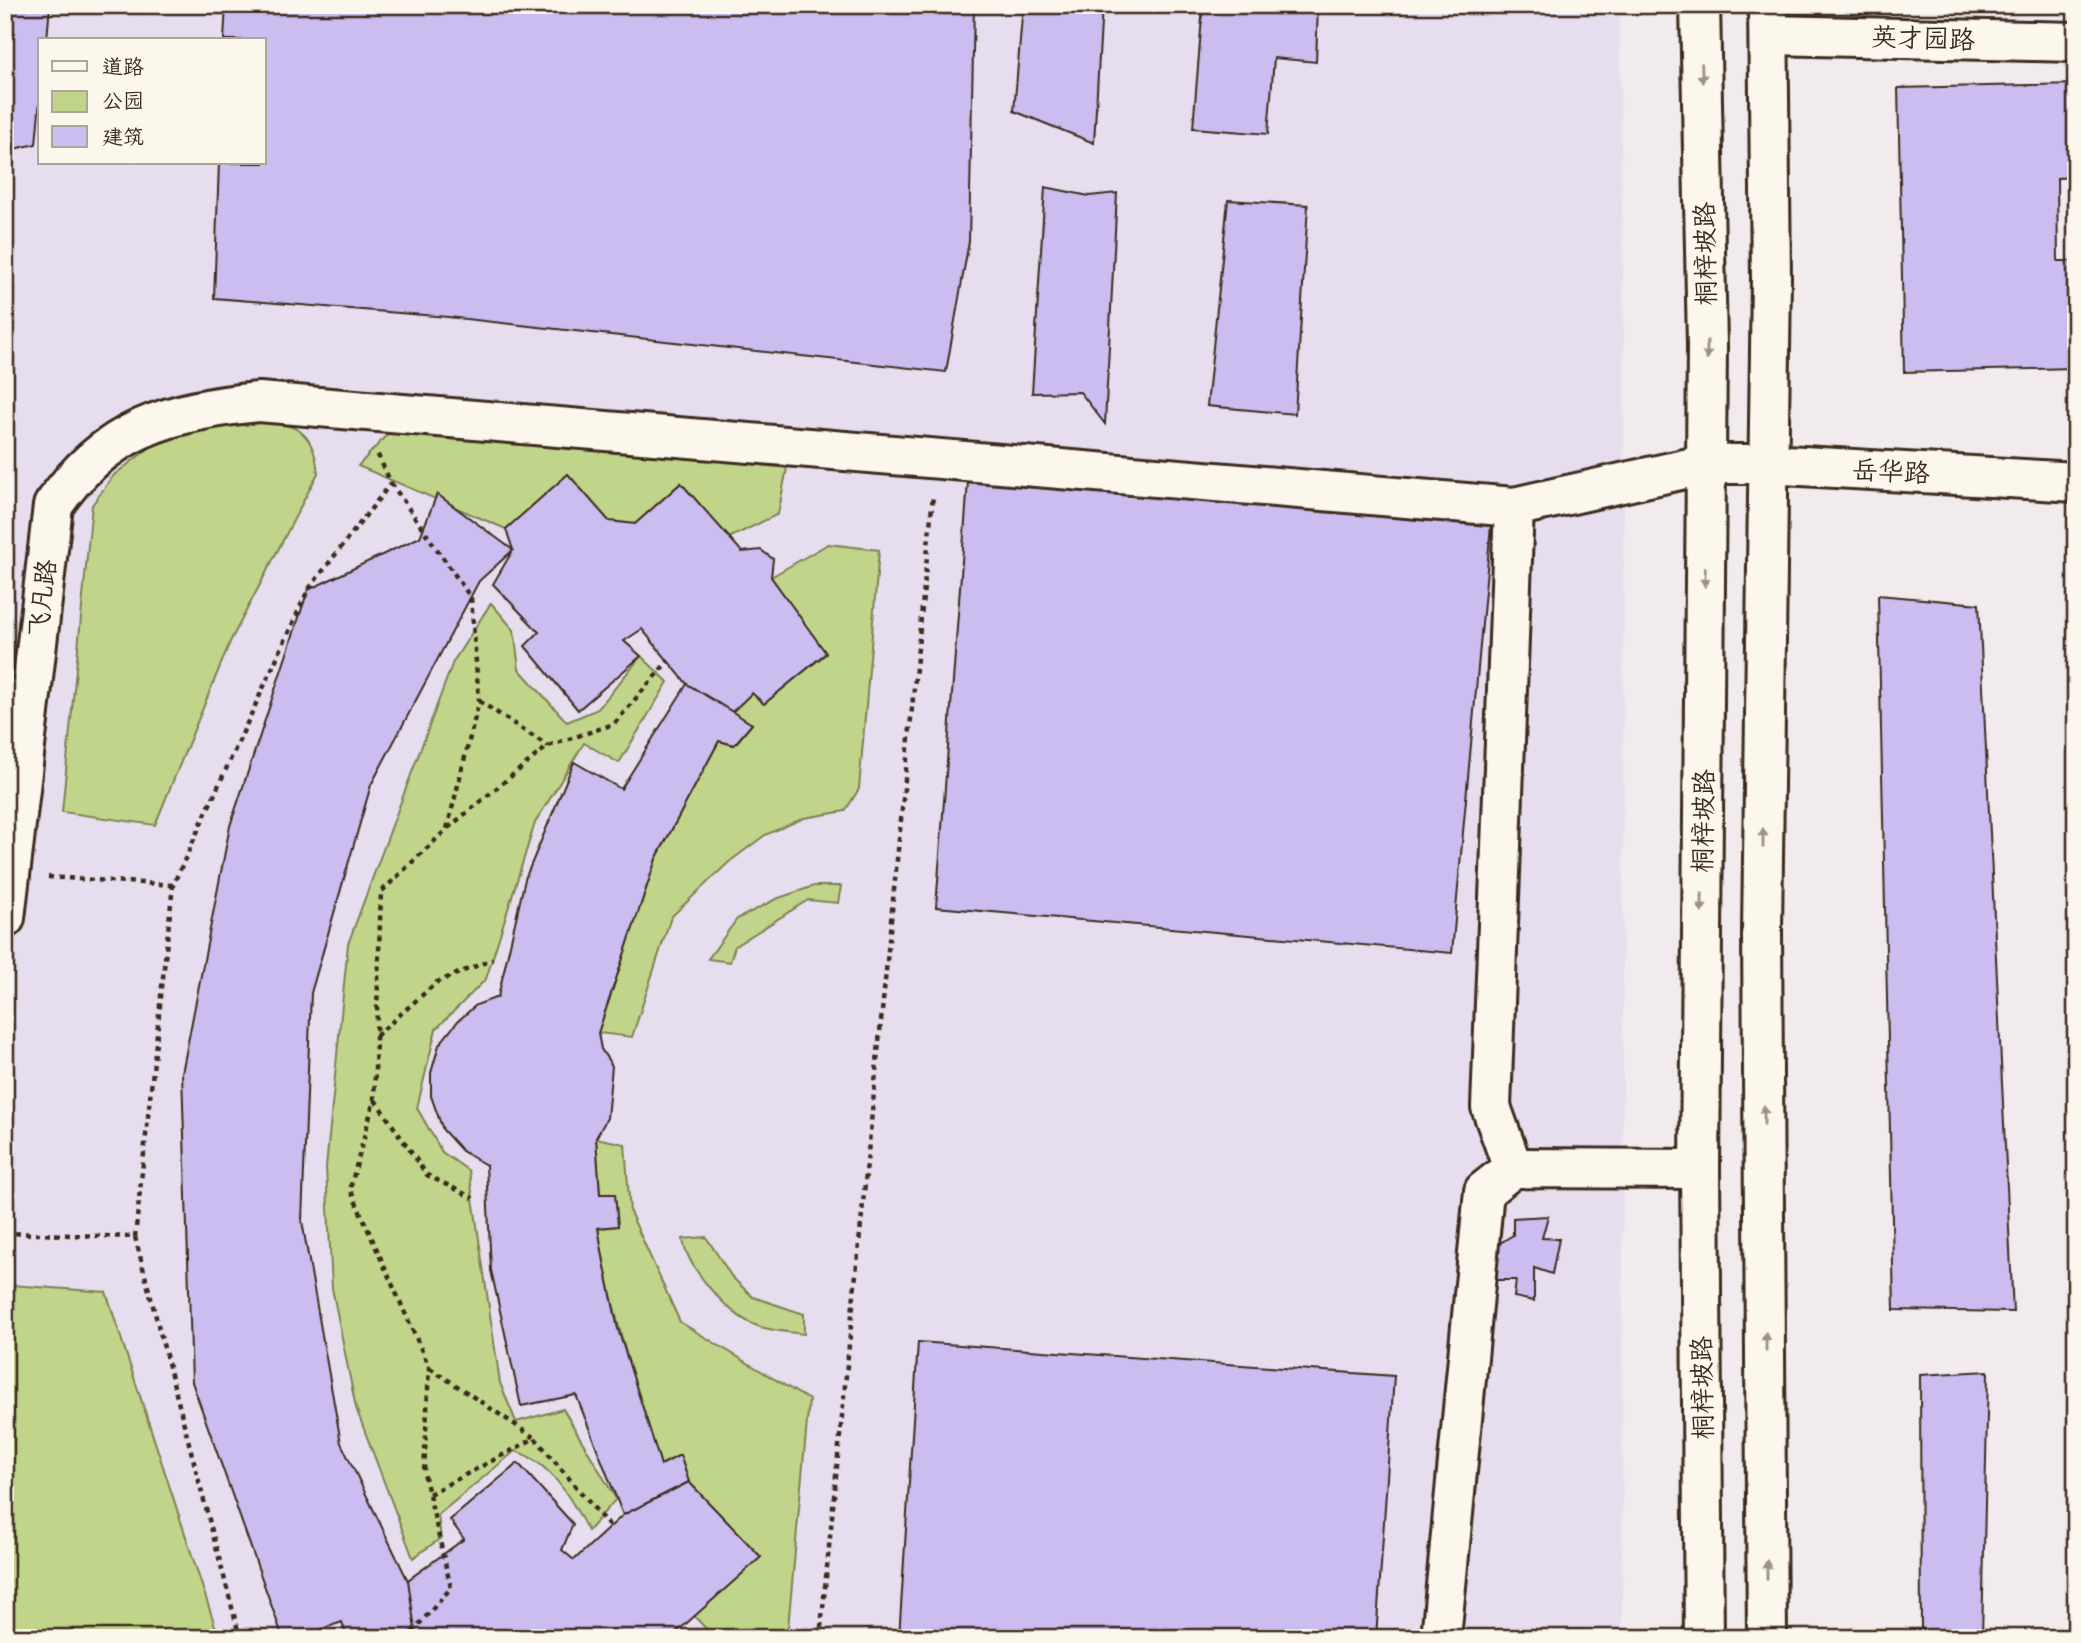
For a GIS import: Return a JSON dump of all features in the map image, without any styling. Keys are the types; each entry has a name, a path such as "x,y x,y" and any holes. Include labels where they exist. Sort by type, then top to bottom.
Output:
{"street":[{"name":"桐梓坡路","path":"1700,5 1707,464 1700,1169 1704,1638"},
{"name":"英才园路","path":"1768,20 2076,43"},
{"path":"1768,20 1768,464 1762,917 1768,1638"},
{"name":"飞凡路","path":"5,918 53,506 69,482 99,452 132,432 205,407 258,402 937,459"},
{"name":"岳华路","path":"937,459 1514,507 1707,464 1768,464 2076,482"},
{"path":"1513,1168 1491,1107 1514,507"},
{"path":"1441,1638 1484,1191 1513,1168 1700,1169"}],"path":[{"path":"357,412 391,483 471,598 479,701 447,829"},
{"path":"820,1638 937,459"},
{"path":"240,1638 135,1237 173,885 308,590 391,483"},
{"path":"407,1638 451,1588 424,1473 429,1367 349,1189 374,1100 381,892 447,829 548,746 614,724 668,661"},
{"path":"479,701 548,746"},
{"path":"9,874 173,885"},
{"path":"375,1036 437,982 493,959"},
{"path":"374,1100 427,1175 473,1198"},
{"path":"5,1233 135,1237"},
{"path":"429,1367 535,1438 610,1527"},
{"path":"429,1494 535,1438"}],"shaded area":[{"path":"5,5 1619,5 1624,344 1622,1638 5,1638"}],"green space":[{"path":"245,420 286,425 296,429 311,444 318,473 230,642 155,825 62,812 92,505 114,475 165,436"},
{"path":"396,425 787,468 778,514 729,538 681,483 635,524 609,521 568,475 506,529 358,466"},
{"path":"828,544 879,550 859,789 845,811 804,818 765,835 729,862 671,917 632,1037 598,1033 656,859 719,741 735,745 752,724 732,712 752,693 764,704 826,654 771,577"},
{"path":"491,603 514,630 519,669 567,722 598,709 641,656 668,682 619,763 584,743 535,823 486,979 436,1029 417,1108 442,1152 469,1171 500,1383 516,1422 563,1409 616,1499 588,1531 575,1507 550,1473 528,1456 515,1451 438,1515 441,1538 413,1558 356,1408 332,1288 326,1167 348,944 453,662"},
{"path":"814,886 841,886 838,903 808,900 735,946 730,962 708,959 737,919 776,899"},
{"path":"596,1138 625,1144 630,1212 680,1322 809,1400 787,1638 715,1638 694,1616 761,1557 689,1482 680,1455 661,1465 625,1348 603,1259 598,1228 618,1226 600,1194"},
{"path":"706,1237 732,1277 753,1297 804,1314 804,1334 755,1325 721,1301 692,1263 683,1239"},
{"path":"11,1285 106,1292 219,1638 5,1638 5,1377"}],"building":[{"path":"5,5 50,5 47,38 38,38 36,144 5,151"},
{"path":"226,5 974,5 969,241 946,372 448,317 214,298 219,164 266,164 266,38 224,38"},
{"path":"1023,5 1102,5 1094,143 1014,111"},
{"path":"1203,5 1318,5 1316,62 1274,58 1268,134 1193,128"},
{"path":"2076,84 2076,177 2057,178 2058,261 2076,261 2076,368 1904,372 1898,88"},
{"path":"1045,187 1089,196 1117,193 1105,424 1080,392 1032,393"},
{"path":"1228,200 1308,205 1295,414 1207,406"},
{"path":"969,468 1492,514 1452,953 936,907"},
{"path":"568,474 609,521 635,524 681,483 742,552 761,550 773,559 771,577 826,653 764,704 752,693 732,712 687,684 642,629 624,641 641,656 578,710 525,646 539,632 493,584 513,550 506,529"},
{"path":"437,494 513,550 479,581 371,785 311,993 302,1221 341,1443 429,1624 396,1638 347,1638 342,1622 296,1638 283,1638 192,1382 182,1073 230,826 308,590 420,537"},
{"path":"1878,595 1979,604 2013,1312 1894,1310"},
{"path":"687,684 752,724 734,745 719,741 656,859 598,1033 601,1049 612,1066 607,1118 596,1138 600,1194 615,1194 618,1226 598,1228 604,1262 618,1329 661,1465 680,1455 689,1482 623,1515 576,1395 521,1406 491,1270 486,1165 462,1151 443,1130 431,1096 431,1073 439,1045 458,1021 476,1005 498,997 525,879 574,762 621,789"},
{"path":"1548,1216 1542,1238 1559,1239 1552,1274 1534,1268 1534,1301 1514,1297 1516,1280 1497,1280 1497,1245 1513,1235 1513,1218"},
{"path":"918,1342 1394,1376 1376,1638 899,1638"},
{"path":"1988,1371 1982,1638 1921,1638 1920,1375"},
{"path":"518,1463 573,1524 562,1550 574,1560 623,1515 689,1482 761,1557 670,1638 421,1638 415,1630 408,1580 464,1539 450,1520"}]}
